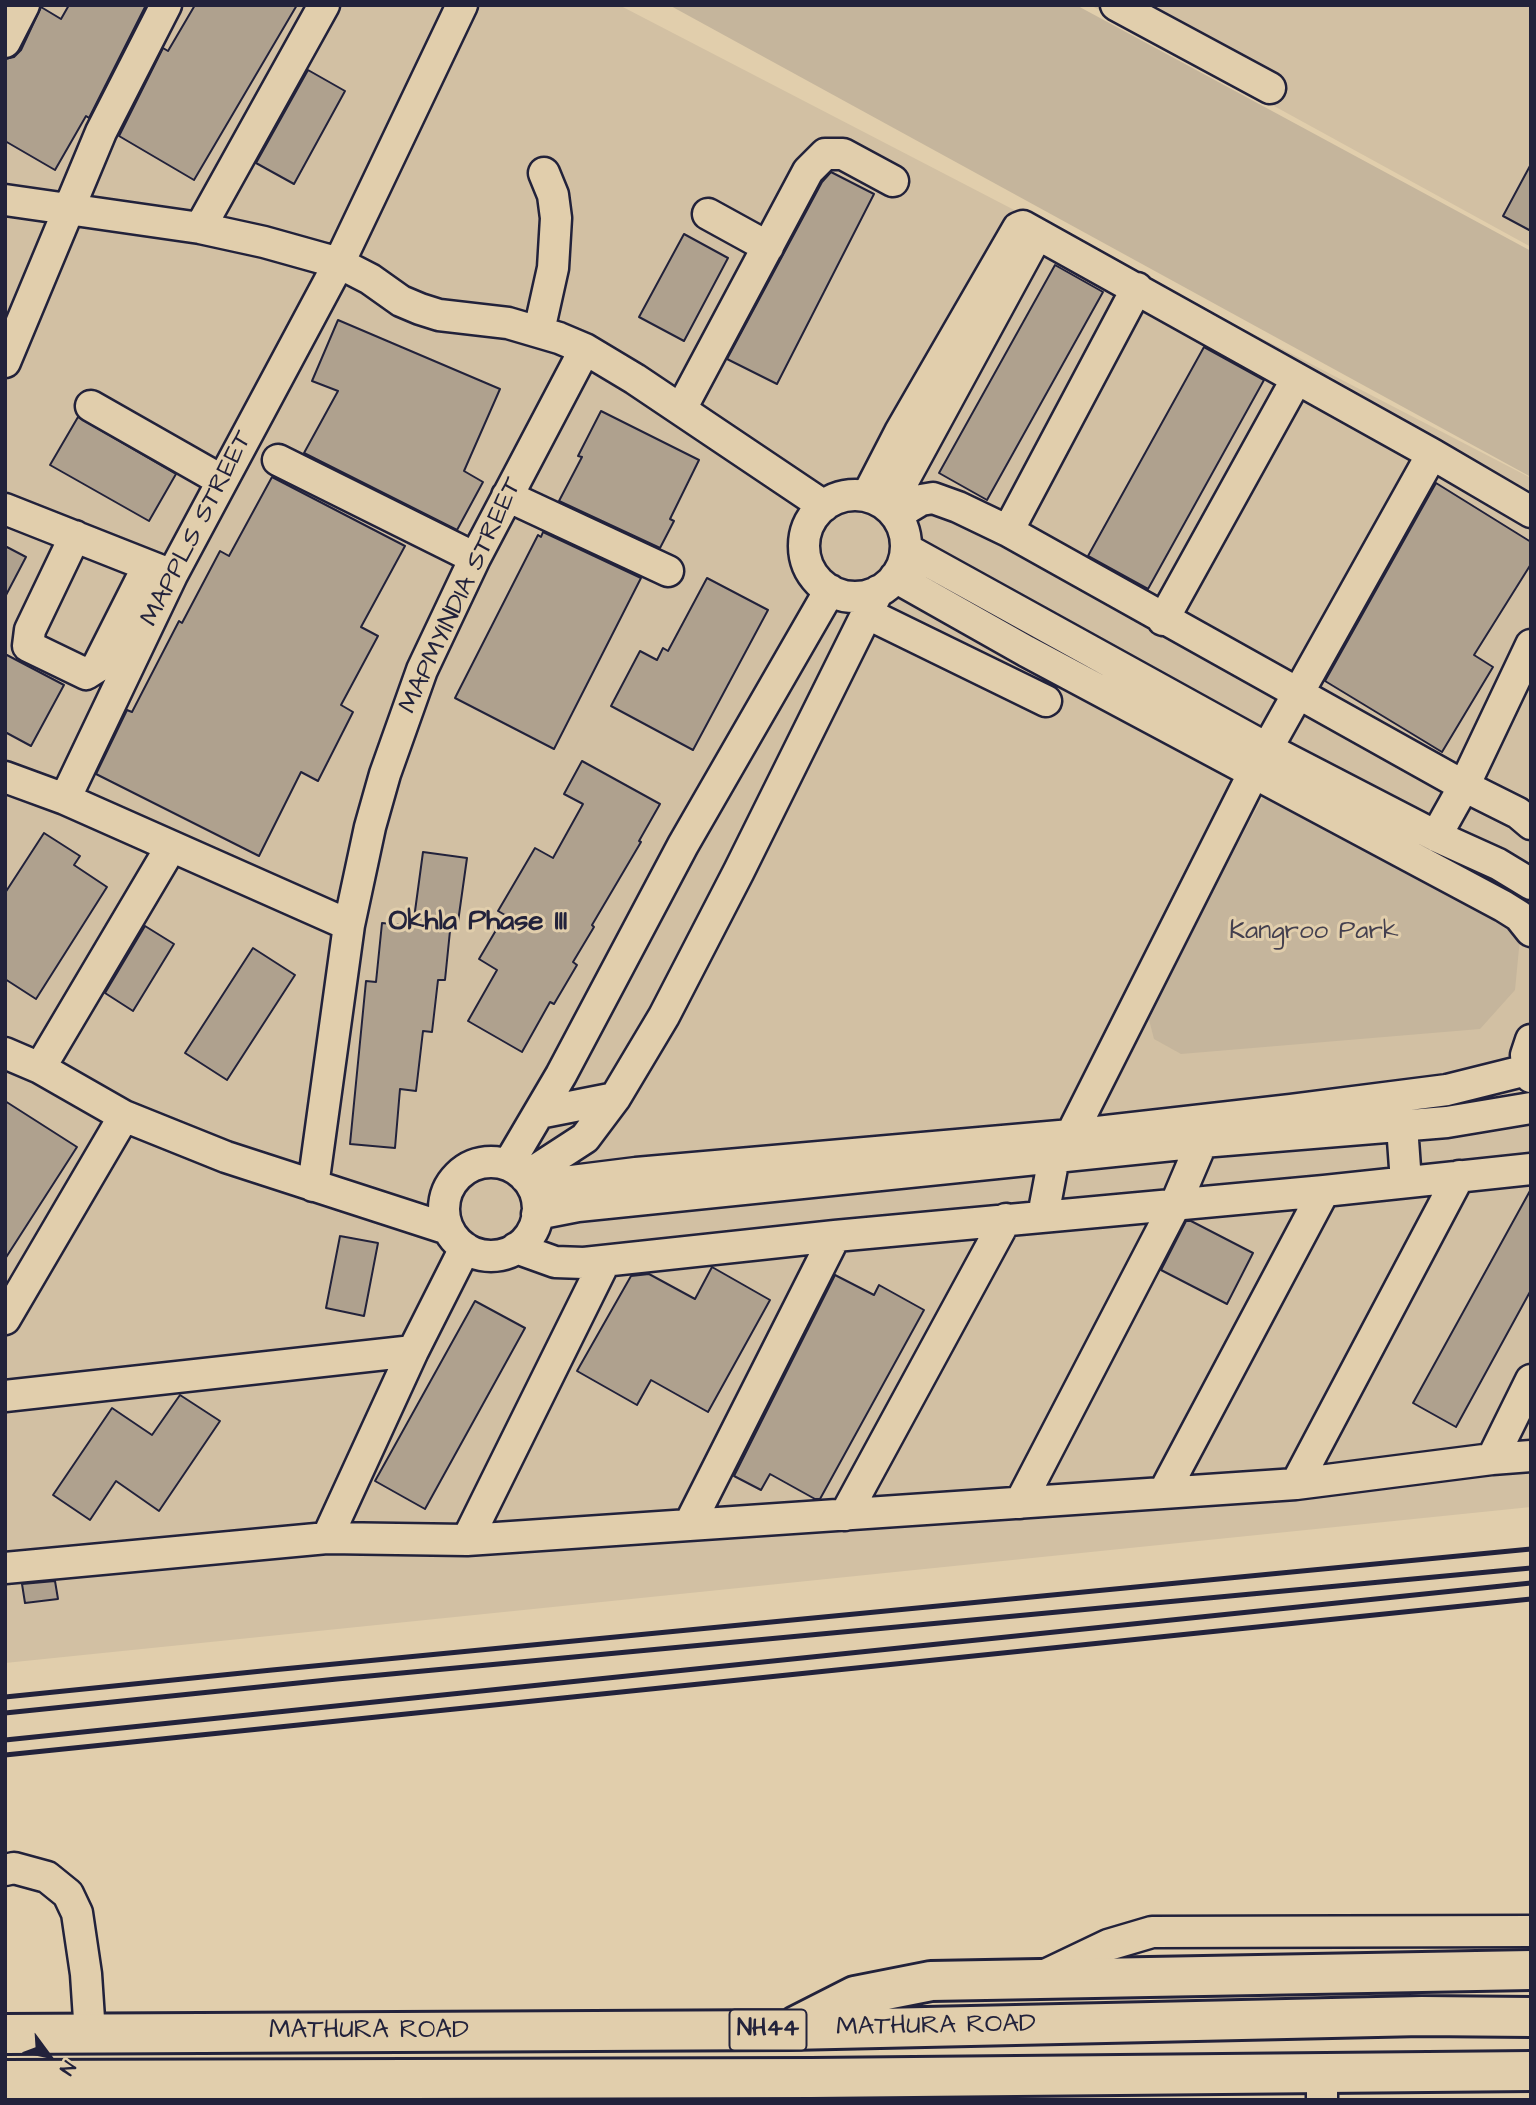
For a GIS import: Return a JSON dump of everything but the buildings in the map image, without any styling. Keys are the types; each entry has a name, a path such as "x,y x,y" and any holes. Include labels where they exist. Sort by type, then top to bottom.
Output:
{"highway":[{"path":"790,2030 855,1996 931,1981 1531,1970"},
{"name":"MATHURA ROAD","path":"5,2034 790,2030 1422,2016 1531,2017"},
{"name":"MATHURA ROAD","path":"5,2080 60,2090 1322,2086 1531,2071"}],"street":[{"path":"5,41 24,5"},
{"path":"5,362 68,208 109,137 166,5"},
{"path":"200,228 324,5"},
{"name":"MAPPLS STREET","path":"65,799 160,570 221,480 339,263 462,5"},
{"path":"1116,5 1270,88"},
{"path":"681,410 808,172 825,155 843,155 893,181"},
{"path":"539,331 553,268 556,218 553,195 544,173"},
{"path":"5,200 200,228 264,242 339,263 370,279 401,301 420,309 439,315 508,323 539,331 585,349 824,506"},
{"path":"708,214 768,247"},
{"path":"525,1185 585,1138 615,1098 664,1016 880,594 903,564 905,534 884,506 900,432 1028,232 1137,288 1531,512"},
{"path":"1008,531 1137,288"},
{"name":"MAPMYINDIA STREET","path":"313,1186 349,925 370,827 385,774 422,670 475,558 585,349"},
{"path":"1163,620 1296,380"},
{"path":"91,406 221,480"},
{"path":"1043,1216 1063,1146 1261,760 1432,454"},
{"path":"278,460 475,558"},
{"path":"508,496 668,571"},
{"path":"1529,876 1261,760 1026,651 880,594 854,597 830,590 809,568 805,537 810,522 831,500 846,496 884,506 933,498 958,507 1008,531 1298,695 1518,813 1531,824"},
{"path":"5,509 75,536 160,570 97,667 86,674 28,646 30,630 75,536"},
{"path":"906,549 1503,906 1519,916 1531,932"},
{"path":"171,848 17,1064 124,1116 226,1157 456,1238 476,1254 501,1255 516,1248 531,1232 525,1185 539,1113 683,845 830,590"},
{"path":"880,594 1046,701"},
{"path":"1436,836 1464,786 1531,645"},
{"path":"5,776 65,799 349,925"},
{"path":"1063,1146 1447,1090 1529,1073 1526,1055 1531,1040"},
{"path":"1447,1090 1447,1122"},
{"path":"539,1113 615,1098"},
{"path":"327,1538 413,1351 456,1238 444,1204 447,1191 454,1180 474,1164 486,1162 525,1185 636,1173 1063,1146 1202,1142 1447,1122 1531,1108"},
{"path":"5,1319 124,1116"},
{"path":"1402,1126 1406,1182"},
{"path":"1020,1503 1176,1203 1202,1142"},
{"path":"516,1248 555,1262 569,1264 1531,1169"},
{"path":"1296,1484 1458,1176"},
{"path":"1164,1492 1324,1191"},
{"path":"845,1515 1006,1219"},
{"path":"689,1525 835,1236"},
{"path":"467,1540 605,1261"},
{"path":"5,1395 413,1351"},
{"path":"1492,1459 1531,1380"},
{"path":"5,1568 327,1538 467,1540 1296,1484 1531,1456"},
{"path":"5,1870 14,1868 47,1877 68,1894 77,1913 79,1925 90,2034"},
{"path":"1037,1979 1108,1945 1152,1932 1531,1931"}],"shaded area":[{"path":"5,5 619,5 1531,478 1531,1507 5,1663"},
{"path":"1090,5 1531,5 1531,247"}],"green space":[{"path":"669,5 1076,5 1531,251 1531,477"},
{"name":"Kangroo Park","path":"1289,793 1501,913 1520,938 1515,990 1480,1029 1181,1054 1154,1039 1147,1012 1262,799"}],"railway":[{"path":"5,1697 1531,1549"},
{"path":"5,1713 337,1679 1531,1568"},
{"path":"5,1740 1531,1583"},
{"path":"5,1755 1531,1599"}],"district":[{"name":"Okhla Phase III","path":"478,923"}]}
